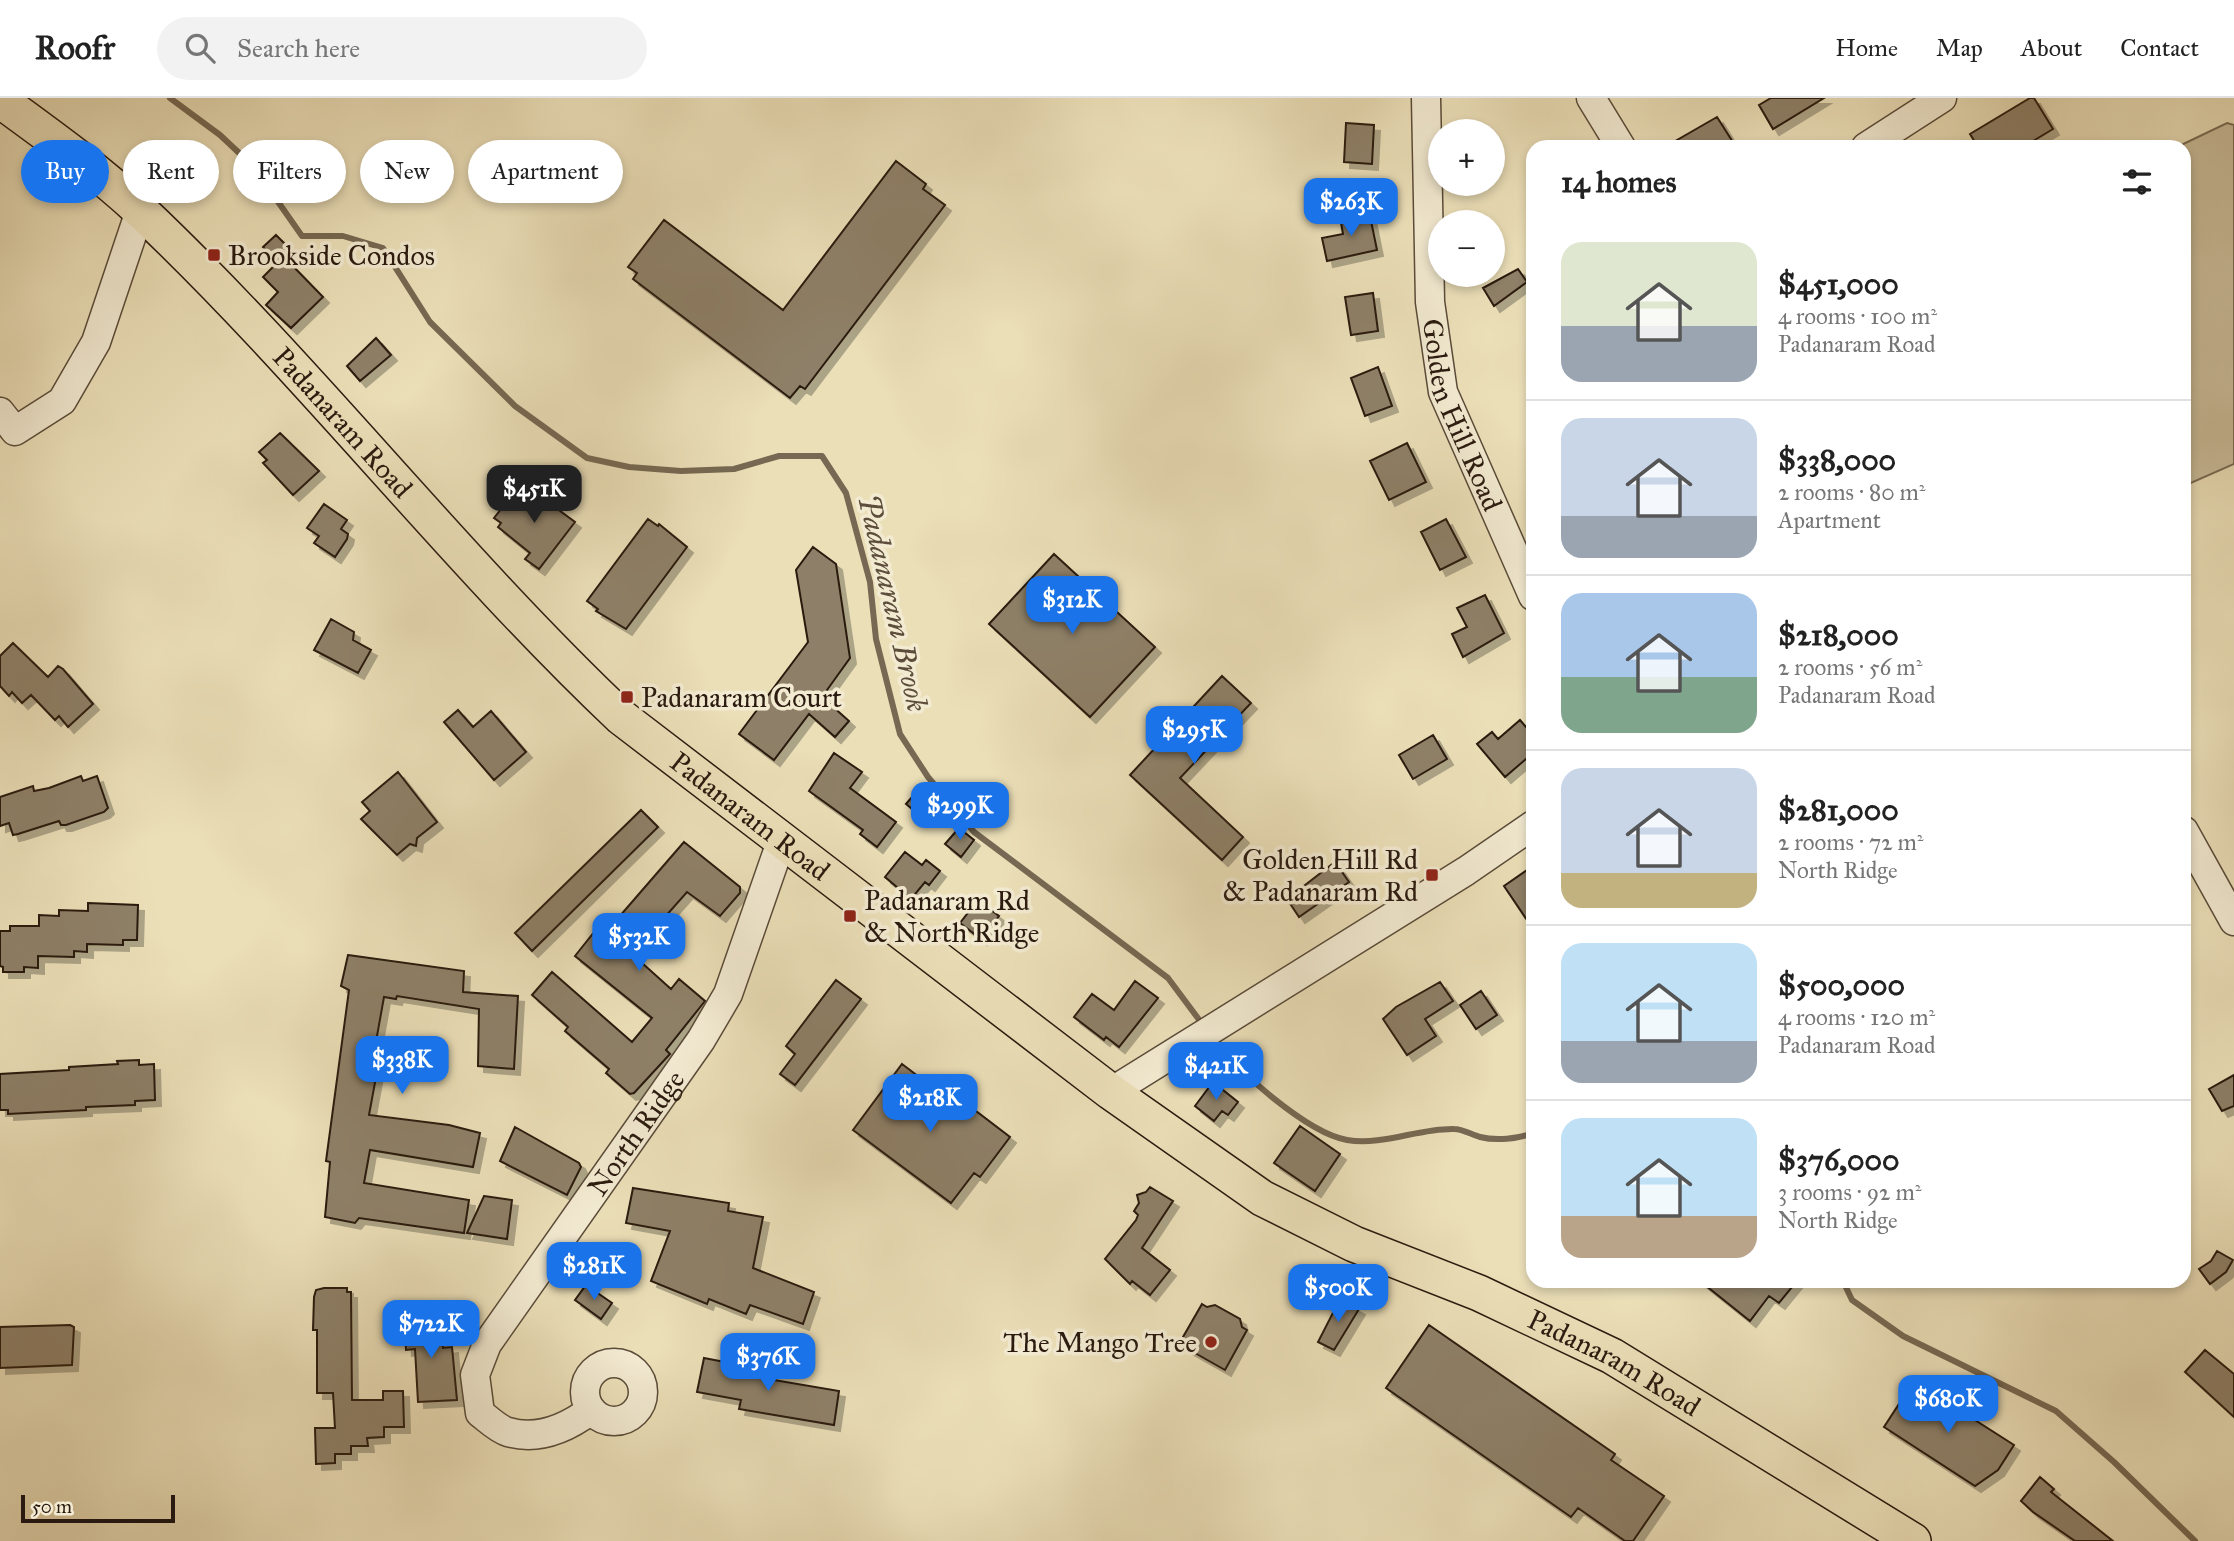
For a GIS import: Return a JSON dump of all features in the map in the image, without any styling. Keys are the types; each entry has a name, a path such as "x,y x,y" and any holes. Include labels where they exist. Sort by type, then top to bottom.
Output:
{"main road":[{"name":"Padanaram Road","path":"0,100 140,211 232,302 552,651 621,717 1111,1092 1262,1198 1354,1244 1479,1293 1612,1356 1913,1541"}],"street":[{"name":"Golden Hill Road","path":"1426,98 1430,302 1443,392 1526,580"},
{"path":"1591,98 1617,140"},
{"path":"1877,140 1942,98"},
{"path":"0,412 15,431 62,401 96,342 140,211"},
{"path":"1111,1092 1466,872 1526,830"},
{"name":"North Ridge","path":"591,1410 567,1428 533,1435 506,1432 480,1413 475,1375 487,1344 708,1029 728,994 781,842"},
{"path":"2191,844 2234,921"}],"shaded area":[{"path":"2227,123 2234,125 2234,464 2191,483 2191,140"}],"building":[{"path":"1771,98 1824,98 1773,129 1759,105"},
{"path":"2030,98 2034,98 2053,129 2035,140 1974,140 1970,134"},
{"path":"1717,117 1732,140 1677,140"},
{"path":"1346,123 1374,125 1372,164 1344,162"},
{"path":"896,161 926,184 923,189 945,205 805,389 800,386 790,398 633,279 637,273 628,267 664,220 783,310"},
{"path":"1369,211 1377,250 1327,261 1322,238 1343,234 1340,217"},
{"path":"276,235 293,252 286,259 323,297 291,328 266,305 278,292 263,277 278,262 263,247"},
{"path":"1518,269 1526,283 1494,306 1483,288 1505,287 1505,276"},
{"path":"1373,293 1378,331 1351,335 1345,297"},
{"path":"376,338 391,355 360,381 347,366"},
{"path":"1378,367 1392,406 1365,416 1351,378"},
{"path":"280,433 319,471 293,495 263,463 267,460 259,452"},
{"path":"1407,443 1426,482 1389,500 1370,461"},
{"path":"529,488 575,522 539,569 525,559 530,553 498,527 501,523 494,518 514,493 520,499"},
{"path":"324,504 347,520 341,529 348,534 347,539 335,557 314,543 319,536 307,528"},
{"path":"648,519 658,526 659,524 687,547 626,629 596,611 598,609 587,601"},
{"path":"1446,519 1466,557 1440,570 1421,532"},
{"path":"813,547 836,564 850,658 822,697 849,721 835,737 809,714 774,760 739,734 808,642 796,570"},
{"path":"1054,554 1155,647 1090,717 989,624"},
{"path":"1485,595 1504,633 1463,657 1452,634 1467,627 1457,608"},
{"path":"331,619 354,632 353,640 371,650 358,673 314,650"},
{"path":"13,643 48,677 58,666 63,669 93,704 68,727 59,716 55,720 31,695 22,703 12,692 9,696 0,686 0,656"},
{"path":"1222,676 1251,703 1180,778 1243,837 1222,860 1130,775"},
{"path":"458,710 473,727 491,711 526,752 494,780 444,722"},
{"path":"1520,720 1526,727 1526,759 1505,777 1477,744 1492,732 1498,739"},
{"path":"1433,735 1447,759 1413,779 1399,755"},
{"path":"834,753 862,772 850,788 896,822 877,847 860,834 863,830 809,791"},
{"path":"398,772 437,822 417,838 416,846 410,844 397,855 361,819 370,811 362,802"},
{"path":"81,776 83,781 97,776 108,808 104,812 66,825 61,825 59,821 13,835 9,823 0,826 0,797 33,786 34,791 49,788"},
{"path":"920,788 938,803 924,819 906,804"},
{"path":"641,810 658,827 532,951 515,933"},
{"path":"959,828 974,840 961,857 945,844"},
{"path":"684,842 740,887 740,893 720,916 687,892 632,954 671,989 679,979 705,1001 666,1050 670,1054 634,1093 630,1094 606,1073 609,1069 565,1031 568,1027 532,995 552,972 632,1042 652,1018 575,956 599,926 606,932"},
{"path":"905,852 922,865 926,860 940,871 929,885 925,882 911,899 885,877"},
{"path":"1335,862 1349,882 1299,917 1287,899"},
{"path":"1526,871 1526,919 1504,886"},
{"path":"978,900 999,916 981,939 960,923"},
{"path":"88,903 138,905 137,940 123,940 123,945 87,944 87,952 74,951 74,957 38,956 38,968 24,967 24,972 3,972 3,967 0,966 0,931 10,931 10,926 39,926 39,915 59,916 59,910 88,911"},
{"path":"348,955 464,971 463,992 518,996 514,1069 478,1066 479,1009 397,996 396,999 384,997 377,1036 379,1061 369,1115 449,1125 480,1133 473,1167 370,1150 364,1183 469,1200 464,1233 359,1218 355,1223 325,1217 330,1162 326,1161 349,990 341,986"},
{"path":"836,980 861,999 795,1085 780,1074 795,1054 786,1046"},
{"path":"1135,981 1158,998 1119,1047 1106,1037 1104,1040 1074,1017 1092,994 1114,1010"},
{"path":"1440,982 1453,1001 1425,1019 1436,1036 1407,1055 1383,1019 1396,1007"},
{"path":"1481,991 1497,1015 1476,1029 1460,1005"},
{"path":"139,1060 139,1065 154,1064 155,1100 135,1101 135,1105 86,1107 86,1110 8,1114 8,1110 0,1110 0,1074 69,1070 69,1067"},
{"path":"902,1064 968,1114 972,1108 1010,1137 980,1177 974,1173 951,1203 853,1130"},
{"path":"2234,1075 2234,1106 2222,1111 2209,1089"},
{"path":"1213,1082 1238,1102 1228,1115 1222,1111 1214,1121 1195,1106"},
{"path":"1300,1126 1340,1154 1315,1191 1274,1163"},
{"path":"515,1127 579,1163 581,1167 567,1195 500,1161"},
{"path":"1150,1187 1173,1201 1142,1248 1170,1270 1150,1295 1132,1281 1130,1284 1105,1259 1136,1220 1138,1215 1134,1211 1139,1203 1137,1195 1146,1192"},
{"path":"633,1188 729,1203 728,1211 763,1217 753,1268 814,1292 803,1324 750,1305 746,1314 709,1299 707,1304 651,1281 670,1231 626,1223"},
{"path":"484,1196 512,1200 507,1239 467,1233"},
{"path":"2217,1251 2233,1260 2226,1272 2210,1284 2199,1269 2211,1261"},
{"path":"586,1285 612,1303 601,1319 575,1300"},
{"path":"347,1288 347,1292 351,1292 352,1400 383,1400 383,1391 403,1391 404,1427 384,1427 384,1437 367,1438 368,1446 351,1446 351,1454 335,1454 335,1463 316,1464 315,1428 335,1428 333,1393 317,1393 314,1297 316,1290"},
{"path":"1709,1288 1791,1288 1779,1303 1769,1296 1750,1321"},
{"path":"1340,1299 1359,1309 1334,1350 1318,1342"},
{"path":"1202,1304 1207,1307 1215,1305 1240,1319 1242,1327 1247,1330 1225,1370 1179,1344"},
{"path":"441,1316 443,1348 452,1347 457,1400 418,1402 415,1349 406,1350 404,1319"},
{"path":"1429,1325 1615,1454 1611,1460 1664,1496 1633,1541 1625,1541 1578,1508 1571,1517 1386,1388"},
{"path":"0,1327 74,1327 72,1365 0,1368"},
{"path":"2205,1350 2234,1374 2234,1417 2185,1372"},
{"path":"704,1358 746,1366 745,1375 839,1391 834,1425 739,1409 741,1400 697,1392"},
{"path":"1914,1381 2014,1445 1998,1470 1975,1486 1884,1427"},
{"path":"2040,1477 2054,1489 2051,1492 2113,1541 2075,1541 2033,1512 2021,1501"}],"waterway":[{"name":"Padanaram Brook","path":"170,98 220,135 253,166 302,236 343,236 383,248 430,322 515,406 587,458 629,467 681,471 734,469 779,456 822,456 846,493 870,582 876,639 900,734 928,777 974,832 1168,978 1203,1025"},
{"name":"Padanaram Brook","path":"1211,1037 1237,1066 1273,1098 1312,1125 1347,1140 1374,1141 1441,1129 1457,1129 1493,1139 1526,1135"},
{"name":"Padanaram Brook","path":"1846,1288 1852,1300 1903,1336 2056,1411 2114,1462 2195,1541"}],"place":[{"name":"Brookside Condos","path":"214,255"},
{"name":"Padanaram Court","path":"627,697"},
{"name":"Golden Hill Rd & Padanaram Rd","path":"1432,875"},
{"name":"Padanaram Rd & North Ridge","path":"850,916"},
{"name":"The Mango Tree","path":"1211,1342"}]}
